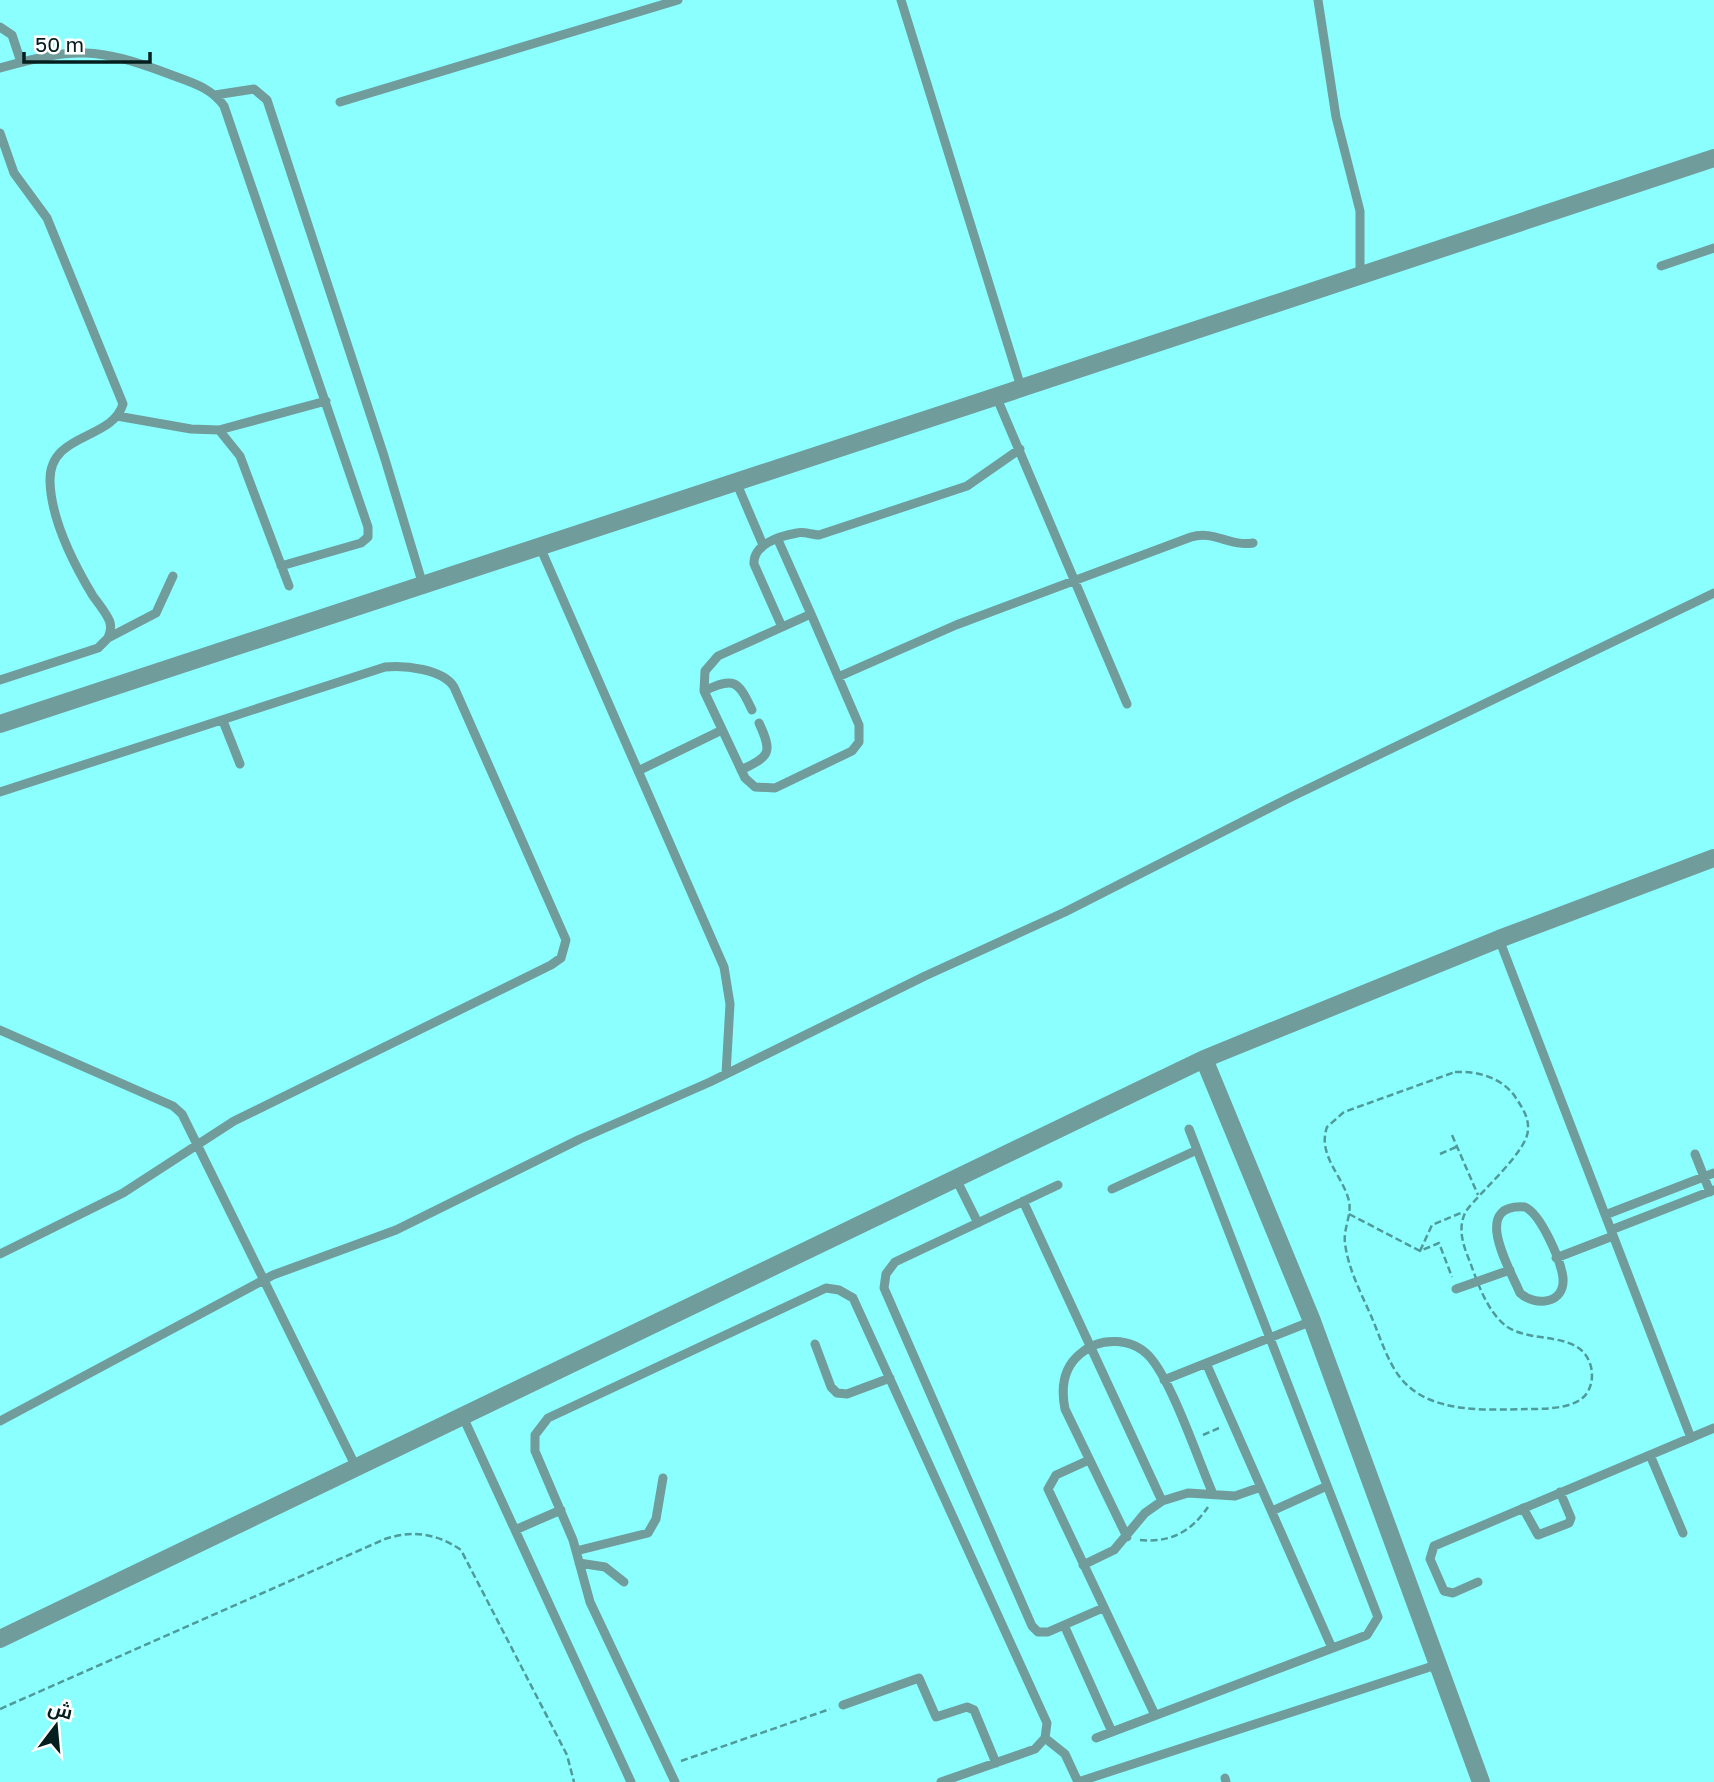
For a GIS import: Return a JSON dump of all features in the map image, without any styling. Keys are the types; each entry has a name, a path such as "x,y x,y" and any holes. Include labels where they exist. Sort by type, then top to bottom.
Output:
{"street":[{"path":"0,724 737,484 1021,387 1714,159"},
{"path":"0,1639 1204,1059 1499,939 1714,858"},
{"path":"1204,1059 1312,1321 1480,1782"}],"lane":[{"path":"340,103 678,0"},
{"path":"901,0 1021,387"},
{"path":"1318,0 1336,117 1360,211 1360,275"},
{"path":"0,27 12,36 21,62"},
{"path":"0,68 72,51 105,52 197,84 215,95 227,113 369,527 368,537 361,543 281,566"},
{"path":"215,95 254,89 267,100 384,456 423,585"},
{"path":"0,133 14,173 47,218 122,397 117,416"},
{"path":"1661,266 1714,248"},
{"path":"996,396 1077,579 1128,704"},
{"path":"108,638 108,618 80,574 61,528 50,477 54,462 63,448 117,416 191,429 219,430 326,401"},
{"path":"219,430 240,456 289,586"},
{"path":"782,627 754,564 756,551 763,545 800,532 819,535 954,491 990,472 1020,449"},
{"path":"737,484 763,545"},
{"path":"838,677 956,625 1198,534 1215,535 1238,544 1253,543"},
{"path":"778,540 811,614 860,731 859,742 852,751 768,789 749,783 741,770 704,691 703,678 712,660 811,614"},
{"path":"540,547 723,967 731,1012 726,1074"},
{"path":"0,680 98,648 108,638 156,613 173,576"},
{"path":"0,1420 264,1280 396,1230 570,1143 726,1074 1065,912 1249,818 1714,593"},
{"path":"0,792 385,667 405,666 447,679 454,687 564,934 565,946 561,958 551,965 234,1121 123,1193 0,1254"},
{"path":"704,691 721,683 733,682 743,690 752,710"},
{"path":"223,721 240,764"},
{"path":"741,770 762,760 768,751 768,741 759,723"},
{"path":"638,771 722,730"},
{"path":"1499,939 1691,1438"},
{"path":"0,1030 173,1106 186,1118 356,1467"},
{"path":"1096,1738 1367,1635 1378,1617 1189,1129"},
{"path":"1112,1189 1197,1150"},
{"path":"1556,1258 1712,1191 1695,1154"},
{"path":"1605,1214 1714,1173"},
{"path":"955,1178 978,1223"},
{"path":"1058,1185 895,1262 886,1273 884,1288 1032,1626 1043,1633 1103,1608"},
{"path":"1023,1201 1162,1501"},
{"path":"1525,1207 1538,1216 1556,1258 1562,1284 1560,1291 1548,1301 1540,1303 1525,1299 1495,1235 1498,1219 1509,1208 1525,1207"},
{"path":"1456,1289 1510,1270"},
{"path":"676,1782 590,1602 576,1551 534,1445 535,1434 544,1421 819,1289 839,1290 853,1298 1045,1716 1045,1738 1029,1752 941,1782"},
{"path":"1164,1380 1312,1321"},
{"path":"1127,1536 1073,1428 1062,1394 1069,1366 1091,1346 1120,1342 1147,1354 1164,1380 1213,1494"},
{"path":"815,1344 831,1387 837,1393 846,1394 890,1378"},
{"path":"1206,1363 1332,1648"},
{"path":"463,1417 631,1782"},
{"path":"1478,1582 1453,1593 1444,1591 1430,1559 1431,1550 1438,1543 1714,1428"},
{"path":"1650,1455 1683,1533"},
{"path":"1089,1461 1056,1475 1048,1489 1155,1715"},
{"path":"576,1551 648,1532 656,1519 663,1478"},
{"path":"1272,1511 1327,1486"},
{"path":"1083,1565 1114,1550 1145,1513 1162,1501 1188,1493 1235,1496 1261,1487"},
{"path":"1523,1508 1535,1534 1560,1527 1569,1523 1571,1518 1560,1492"},
{"path":"515,1530 561,1510"},
{"path":"579,1563 605,1567 624,1582"},
{"path":"1064,1625 1112,1732"},
{"path":"1045,1738 1065,1754 1077,1782 1436,1665"},
{"path":"843,1704 919,1678 936,1717 967,1707 974,1710 996,1763"}],"path":[{"path":"1455,1072 1474,1072 1501,1083 1522,1106 1528,1121 1524,1144 1478,1195 1466,1211 1462,1237 1477,1282 1491,1309 1512,1329 1531,1337 1571,1343 1583,1352 1590,1363 1592,1378 1583,1398 1573,1403 1536,1409 1454,1407 1431,1400 1408,1386 1390,1360 1359,1288 1345,1243 1349,1214 1348,1197 1324,1146 1325,1133 1331,1121 1344,1112 1455,1072"},
{"path":"1452,1135 1478,1195"},
{"path":"1440,1154 1457,1147"},
{"path":"1420,1251 1432,1225 1466,1211"},
{"path":"1349,1214 1420,1251"},
{"path":"1420,1251 1439,1243 1456,1289"},
{"path":"1191,1441 1232,1422"},
{"path":"1140,1541 1179,1535 1191,1528 1208,1507"},
{"path":"0,1709 385,1539 420,1533 443,1539 461,1550 567,1755 574,1782"},
{"path":"668,1766 843,1704"}]}
